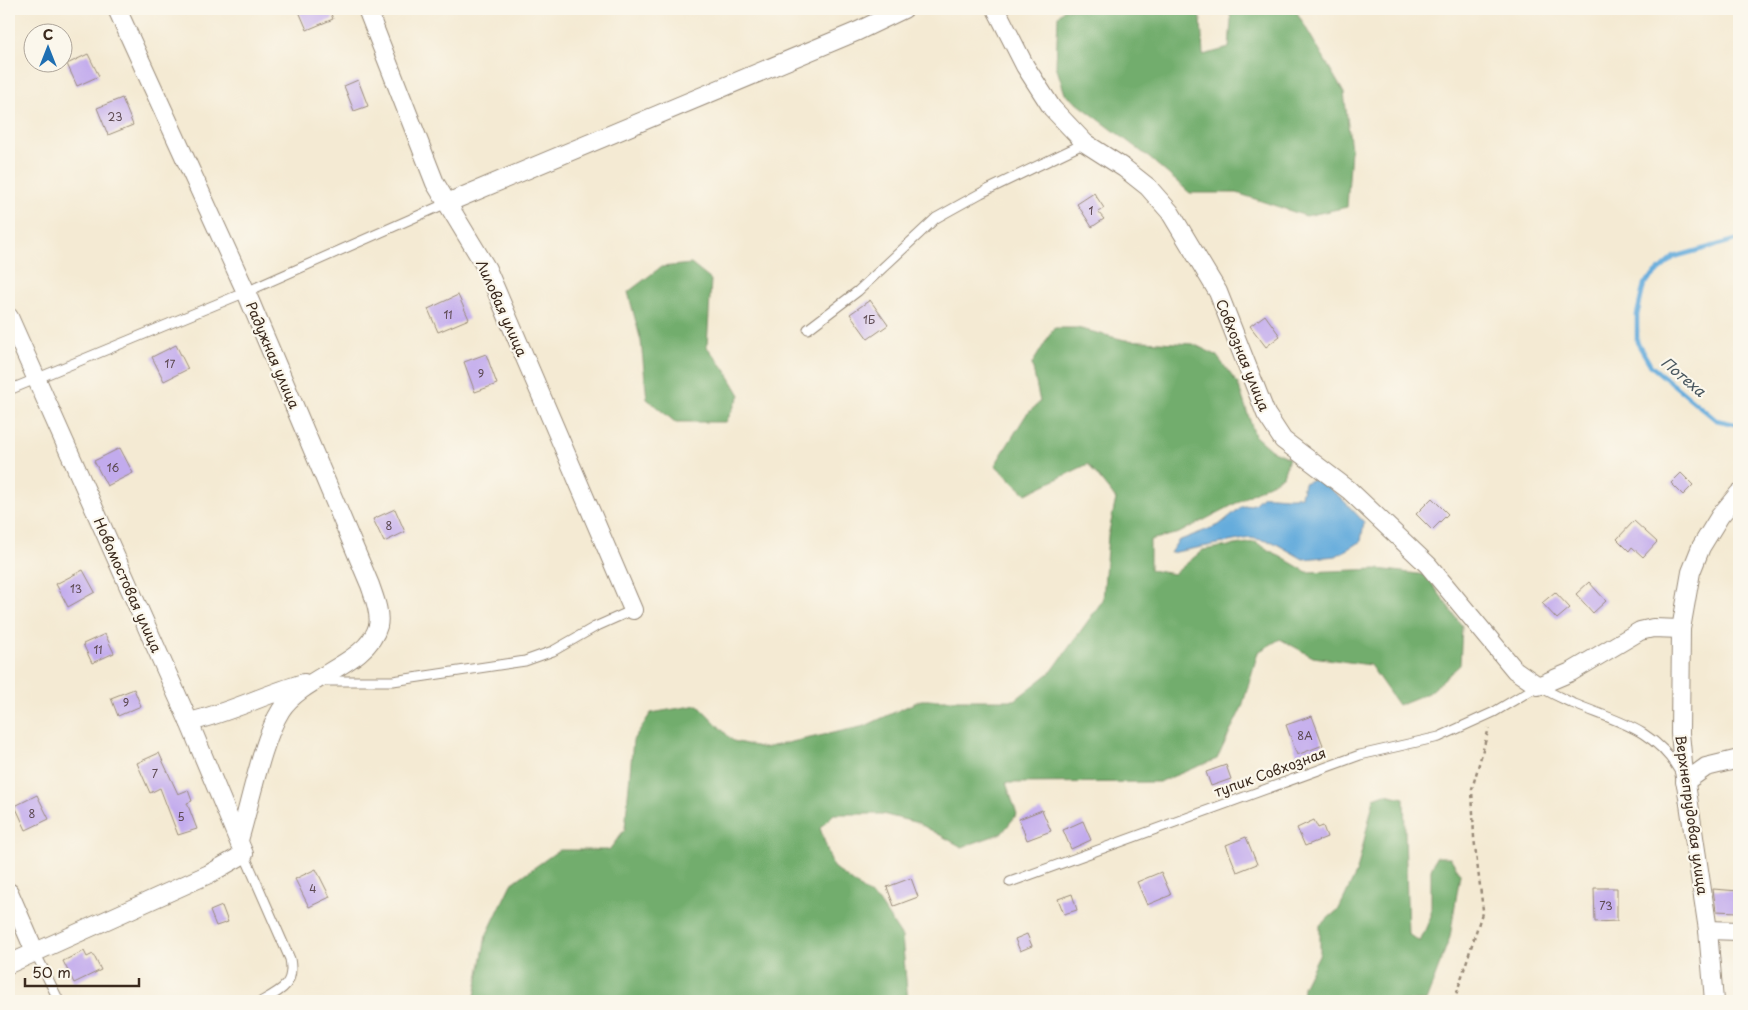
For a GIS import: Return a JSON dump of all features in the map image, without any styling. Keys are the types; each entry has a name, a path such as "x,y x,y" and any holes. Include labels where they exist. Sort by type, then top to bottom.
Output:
{"street":[{"name":"Радужная улица","path":"118,9 246,292 370,585 378,614 378,626 371,640 353,658 312,681"},
{"name":"Лиловая улица","path":"367,9 435,183 487,269 633,610"},
{"path":"447,203 858,31 904,9"},
{"name":"Совхозная улица","path":"996,9 1025,66 1052,108 1085,143 1124,168 1148,187 1170,212 1218,292 1266,414 1283,440 1349,490 1428,565 1515,670 1538,686"},
{"name":"Новомостовая улица","path":"9,317 189,722 242,847"},
{"path":"1538,686 1571,672 1640,631 1653,628 1681,629 1691,572 1701,547 1720,516 1739,493"},
{"name":"Верхнепрудовая улица","path":"1681,629 1680,732 1685,782 1708,930 1714,1001"},
{"path":"189,722 210,717 283,689 312,681"},
{"path":"9,964 209,874 242,847 270,733 281,710 295,693 312,681"},
{"path":"1685,782 1706,767 1739,759"},
{"path":"9,892 35,952"},
{"path":"1708,930 1739,931"}],"lane":[{"path":"808,329 858,291 936,218 981,193 1085,143"},
{"path":"9,390 246,292 447,203"},
{"path":"312,681 393,682 525,661 553,651 595,627 633,610"},
{"path":"1538,686 1572,703 1622,721 1648,737 1674,761 1685,782"},
{"name":"тупик Совхозная","path":"1010,882 1360,755 1439,737 1494,712 1538,686"},
{"path":"242,847 290,959 292,972 289,981 280,991 262,1001"},
{"path":"35,952 59,1001"}],"path":[{"path":"1454,1001 1483,910 1474,838 1472,789 1494,712"}],"green space":[{"path":"1064,9 1195,9 1201,20 1203,55 1229,48 1231,20 1229,9 1295,9 1344,93 1351,149 1347,207 1306,216 1237,193 1190,193 1146,155 1065,94 1056,66 1058,16"},
{"path":"691,264 711,280 707,347 724,368 740,395 726,422 675,422 647,399 641,341 628,292 661,267"},
{"path":"1054,328 1077,328 1125,340 1193,344 1216,355 1238,384 1255,436 1271,450 1289,458 1283,476 1179,533 1150,540 1150,570 1174,574 1203,550 1255,542 1307,572 1378,569 1426,575 1462,626 1460,665 1428,693 1398,705 1370,665 1313,657 1280,639 1258,652 1242,707 1217,759 1159,782 1006,783 1017,814 1002,833 962,847 918,823 882,814 834,814 820,828 833,867 879,902 902,937 908,1001 474,1001 486,936 511,884 559,850 609,850 625,829 633,740 651,713 698,705 733,741 764,748 865,726 921,700 1015,700 1052,671 1103,600 1108,536 1116,499 1088,464 1026,494 995,465 1026,415 1040,402 1032,364"},
{"path":"1385,794 1404,798 1408,934 1420,942 1431,916 1431,870 1436,857 1450,857 1460,874 1450,937 1426,1001 1302,1001 1303,987 1320,953 1320,925 1339,909 1357,871 1374,798"}],"water":[{"path":"1317,478 1341,498 1364,522 1361,541 1336,556 1303,559 1273,542 1250,538 1170,553 1178,541 1219,525 1241,507 1254,504 1263,496 1301,496 1304,483"}],"building":[{"path":"298,9 329,9 333,19 307,30"},
{"path":"88,54 99,76 77,86 71,72 72,62"},
{"path":"358,80 368,106 354,111 344,86"},
{"path":"122,98 133,125 108,135 97,108"},
{"path":"1094,193 1104,208 1098,212 1104,219 1092,227 1077,204"},
{"path":"458,295 469,319 438,332 428,309"},
{"path":"870,300 888,325 868,339 850,314"},
{"path":"1265,315 1280,336 1266,347 1250,326"},
{"path":"176,345 188,369 164,381 152,357"},
{"path":"486,354 497,384 475,392 464,362"},
{"path":"120,448 133,473 107,486 94,461"},
{"path":"1681,473 1693,485 1683,495 1671,483"},
{"path":"1432,498 1448,514 1432,530 1416,514"},
{"path":"395,509 405,532 384,542 373,519"},
{"path":"1634,521 1657,542 1643,557 1632,547 1629,551 1617,539"},
{"path":"83,570 95,592 68,607 56,584"},
{"path":"1589,582 1606,601 1593,613 1576,594"},
{"path":"1555,592 1570,608 1557,619 1542,603"},
{"path":"105,634 114,653 92,663 83,644"},
{"path":"134,689 141,706 118,716 111,698"},
{"path":"1312,716 1323,745 1297,755 1286,725"},
{"path":"159,753 178,794 188,790 192,801 187,803 197,829 178,835 160,788 150,793 137,763"},
{"path":"1226,765 1231,779 1211,786 1206,772"},
{"path":"37,795 49,819 26,830 15,806"},
{"path":"1042,810 1051,831 1027,840 1019,819"},
{"path":"1314,820 1318,828 1323,826 1327,837 1305,846 1297,828"},
{"path":"1083,821 1091,840 1071,849 1063,830"},
{"path":"1246,837 1257,864 1237,872 1226,845"},
{"path":"316,869 330,897 309,907 295,879"},
{"path":"1161,872 1171,895 1147,905 1137,882"},
{"path":"911,878 918,897 894,906 887,887"},
{"path":"1594,888 1617,888 1617,921 1595,922"},
{"path":"1713,889 1739,891 1737,912 1716,911"},
{"path":"1072,894 1077,910 1064,914 1058,899"},
{"path":"222,906 228,922 216,926 210,911"},
{"path":"1027,934 1032,946 1020,951 1015,939"},
{"path":"84,951 87,957 93,954 101,970 74,983 63,961"}],"waterway":[{"name":"Потеха","path":"1739,239 1674,257 1644,284 1637,315 1637,342 1651,366 1716,420 1739,425"}]}
